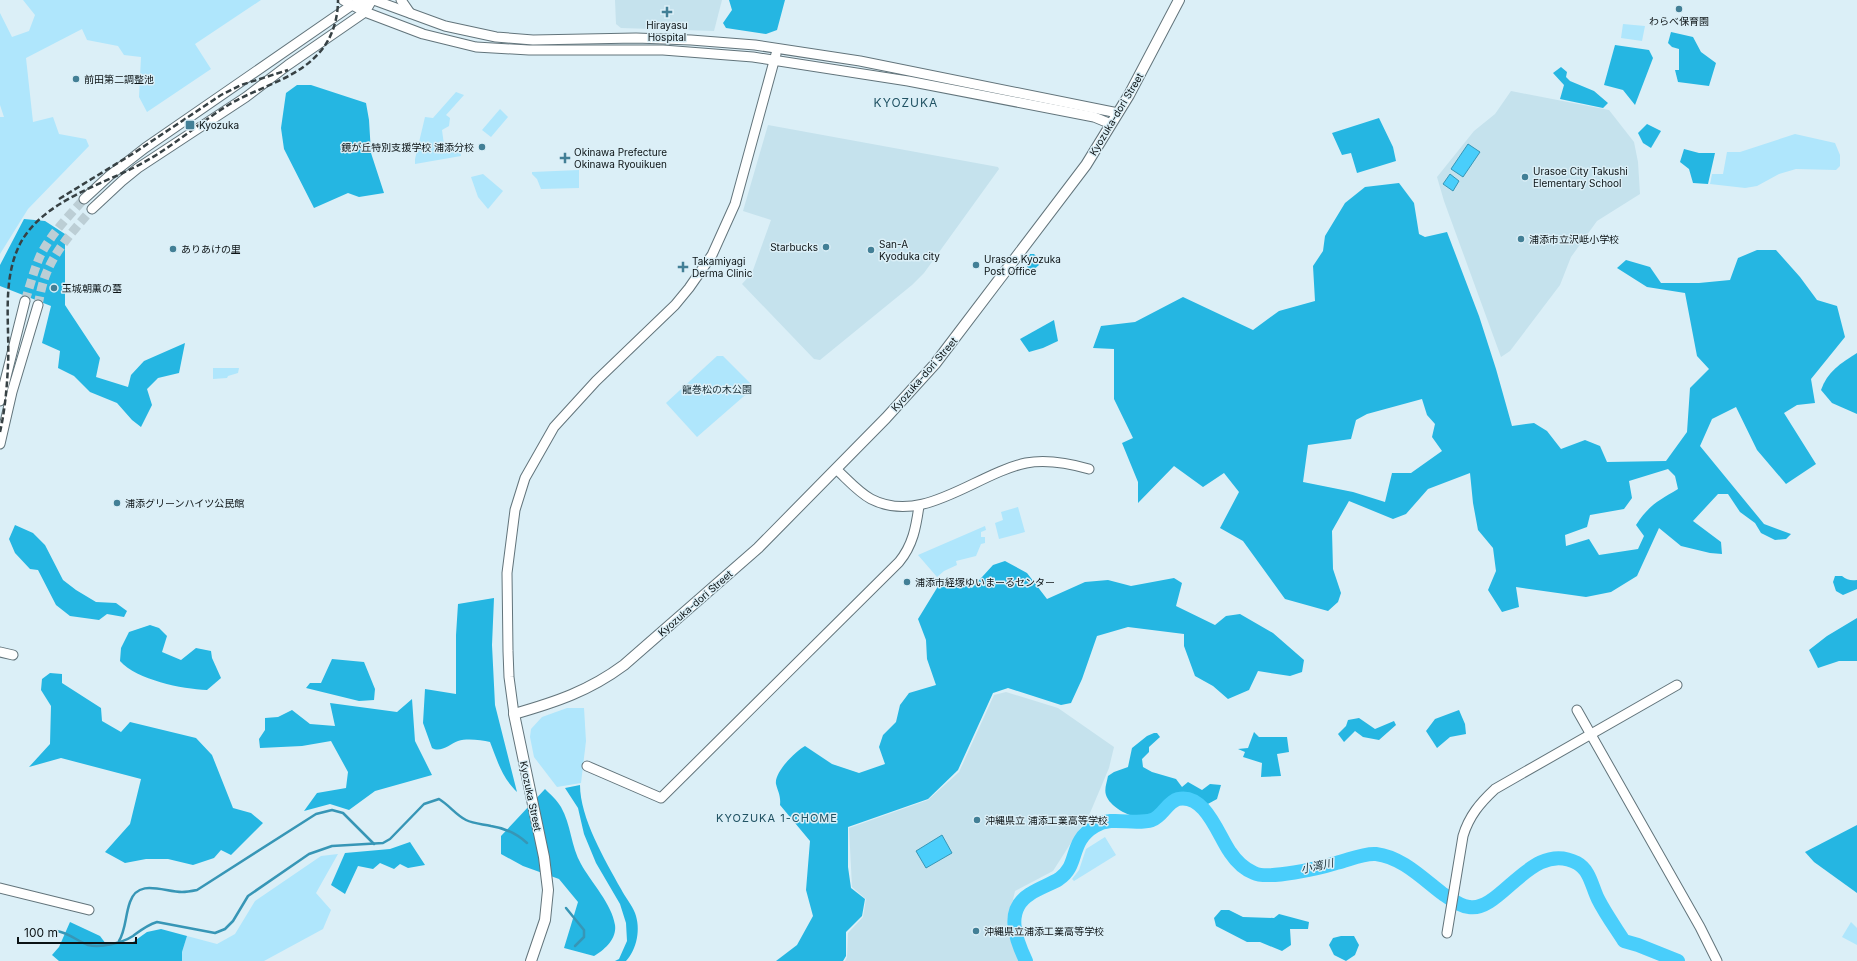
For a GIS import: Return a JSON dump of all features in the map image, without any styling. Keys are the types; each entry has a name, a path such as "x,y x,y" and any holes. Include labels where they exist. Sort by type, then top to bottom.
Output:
{"main road":[{"name":"Kyozuka-dori Street","path":"514,714 552,703 581,692 606,678 618,669 648,645 758,548 886,418 936,364 1072,184 1118,113 1179,0"},
{"name":"Kyozuka Street","path":"514,714 544,857 548,890 545,920 531,961"}],"street":[{"path":"343,0 365,12 442,40 486,48 529,50 663,50 775,60 849,71 972,93 1094,117 1111,124"},
{"path":"92,209 138,168 246,97 288,65 365,12 372,0"},
{"path":"84,199 108,176 145,148 352,5 372,0 451,28 506,38 691,40 777,48 860,61 1118,113"},
{"path":"401,0 410,13"},
{"path":"514,714 509,677 508,567 515,510 525,478 554,427 596,380 654,327 675,304 708,261 735,204 777,48"},
{"path":"0,401 25,301"},
{"path":"0,444 12,392 38,304"},
{"path":"836,469 863,493 878,502 896,506 919,506 1001,471 1026,463 1056,462 1089,469"},
{"path":"587,766 661,798 898,562 910,547 914,536 919,506"},
{"path":"0,652 12,655"},
{"path":"1447,933 1463,836 1467,824 1483,799 1495,788 1677,685"},
{"path":"1577,710 1700,927 1717,961"},
{"path":"0,888 89,910"}],"shaded area":[{"name":"Hirayasu Hospital","path":"615,0 722,0 714,31 621,28 616,24"},
{"path":"729,0 785,0 777,30 766,34 726,28 723,23 732,10"},
{"path":"1671,32 1693,37 1701,52 1716,63 1709,86 1678,82 1675,70 1679,70 1679,49 1672,47 1668,43"},
{"path":"1615,45 1649,50 1653,58 1635,105 1623,90 1604,85"},
{"path":"1561,67 1567,72 1566,77 1570,81 1594,91 1608,103 1603,108 1560,99 1564,85 1553,73"},
{"path":"297,85 311,85 366,103 369,120 371,153 384,193 359,197 348,193 314,208 284,149 281,128 286,93"},
{"name":"浦添市立沢岻小学校","path":"1511,91 1609,110 1634,142 1638,162 1640,194 1597,221 1571,257 1560,285 1510,351 1501,357 1444,201 1437,177 1474,131 1495,114"},
{"path":"1379,118 1393,147 1396,161 1357,173 1351,153 1342,155 1332,133"},
{"path":"1647,124 1661,131 1651,148 1643,143 1638,133"},
{"name":"San-A Kyoduka city","path":"768,125 998,167 999,169 924,273 912,285 820,360 814,359 742,284 752,273 771,220 743,211"},
{"path":"1468,144 1480,152 1463,177 1451,169"},
{"path":"1684,149 1699,153 1715,153 1708,184 1693,183 1689,169 1680,162"},
{"path":"1450,174 1459,181 1453,191 1443,184"},
{"path":"1399,183 1414,203 1419,234 1425,237 1447,232 1479,316 1512,426 1534,423 1547,431 1561,449 1585,440 1600,446 1607,462 1666,461 1687,432 1690,388 1709,369 1697,356 1685,293 1647,287 1617,268 1626,260 1650,267 1661,283 1699,283 1730,280 1738,258 1757,250 1776,250 1800,277 1817,300 1837,306 1845,337 1811,379 1815,403 1797,405 1784,413 1816,464 1786,484 1757,450 1736,407 1712,419 1700,446 1764,524 1791,534 1786,539 1775,540 1761,533 1755,523 1740,512 1728,494 1718,494 1693,521 1721,542 1722,554 1710,553 1681,546 1659,528 1637,576 1611,592 1586,597 1516,587 1519,607 1502,612 1488,590 1496,571 1493,548 1478,530 1470,473 1428,489 1406,514 1393,519 1349,501 1332,531 1333,569 1341,593 1338,602 1328,611 1285,599 1243,541 1220,528 1239,492 1224,473 1203,487 1174,466 1138,503 1138,482 1122,443 1133,438 1114,399 1114,349 1093,348 1101,326 1135,322 1183,297 1253,330 1279,311 1315,301 1313,266 1323,251 1325,236 1345,203 1365,187","holes":["1422,399 1427,415 1435,424 1432,437 1442,451 1411,473 1392,473 1385,502 1353,492 1303,482 1308,445 1351,439 1356,420 1367,414","1668,469 1675,476 1678,489 1654,504 1636,525 1644,536 1638,549 1599,555 1589,539 1566,546 1565,535 1587,527 1590,515 1624,509 1632,498 1629,481"]},
{"path":"24,219 45,221 65,234 65,305 100,358 96,377 128,387 131,375 144,361 185,343 179,373 158,378 147,389 152,405 141,427 132,420 117,403 90,392 74,376 58,368 60,351 42,343 51,306 0,286 0,265"},
{"path":"1030,254 1034,254 1040,260 1039,265 1032,271 1027,267"},
{"path":"1054,320 1058,341 1043,348 1029,352 1020,339"},
{"path":"1857,353 1857,414 1832,403 1821,390 1831,373 1840,364"},
{"path":"15,525 33,533 45,545 63,580 96,602 116,603 127,611 124,617 107,614 99,620 70,616 56,605 38,570 30,569 15,553 9,539"},
{"path":"1005,561 1027,573 1047,599 1085,582 1108,580 1131,586 1174,578 1182,583 1176,606 1215,625 1226,616 1240,614 1273,633 1304,660 1302,672 1290,676 1258,671 1249,690 1228,699 1213,686 1195,676 1184,646 1184,634 1128,627 1097,636 1082,679 1071,703 1061,705 1008,688 993,693 958,770 928,799 848,827 848,867 851,888 865,899 862,916 846,932 846,956 843,961 776,961 797,945 813,916 806,890 810,841 780,805 780,797 776,784 778,774 786,762 796,752 805,746 832,764 859,773 885,764 879,747 883,735 896,722 900,705 909,693 936,685 927,659 926,640 918,619 940,583 954,580 972,588 993,565"},
{"path":"1835,576 1842,576 1847,579 1857,580 1857,589 1843,595 1836,591 1833,582"},
{"path":"494,598 492,645 495,705 517,792 507,781 490,742 462,740 442,749 435,749 432,748 423,723 425,689 456,694 456,635 458,604"},
{"path":"1857,618 1857,661 1839,661 1818,668 1809,650 1827,636"},
{"path":"150,625 159,628 167,636 162,652 181,660 196,648 211,651 212,658 221,678 207,690 185,688 148,678 128,668 120,661 121,648 129,632"},
{"path":"332,659 364,662 375,689 374,700 359,701 306,688 310,683 321,683"},
{"path":"50,673 62,674 62,683 101,708 102,721 121,732 130,722 196,738 212,755 233,808 251,813 263,823 231,855 221,850 214,858 193,865 168,859 146,859 125,863 105,852 130,824 141,779 61,758 29,767 50,744 51,706 41,690 42,679"},
{"name":"沖縄県立 浦添工業高等学校","path":"1006,692 1058,708 1114,747 1109,768 1090,813 1053,871 1015,891 1006,929 1019,961 845,961 847,957 848,933 863,917 866,899 852,887 849,828 928,800 959,772 994,695"},
{"path":"412,699 415,741 432,775 375,791 349,810 330,804 304,811 317,793 346,788 348,772 331,741 302,746 260,748 259,739 265,730 265,718 278,717 292,710 310,724 335,726 330,703 397,712"},
{"path":"1459,710 1465,724 1466,734 1450,737 1437,748 1426,731 1435,719"},
{"path":"1359,718 1375,729 1394,721 1396,725 1379,740 1363,737 1355,731 1344,742 1338,734 1346,726 1348,720"},
{"path":"1254,732 1259,737 1287,737 1289,752 1277,754 1281,776 1261,777 1262,763 1243,757 1245,752 1238,749 1248,748"},
{"path":"1157,733 1160,737 1149,747 1149,752 1142,759 1143,767 1152,772 1176,779 1182,787 1188,782 1202,790 1210,784 1221,785 1217,799 1206,805 1196,797 1175,795 1155,812 1143,817 1130,815 1118,809 1108,800 1105,793 1105,788 1108,776 1128,767 1132,748 1147,736"},
{"path":"580,785 584,811 594,838 634,910 637,919 637,938 633,951 626,961 615,961 619,959 627,941 626,923 620,904 596,863 584,834 578,808 565,788"},
{"path":"545,789 561,807 581,864 606,901 613,917 615,925 614,935 609,944 594,956 564,948 578,902 559,879 523,866 501,854 501,836"},
{"path":"1857,825 1857,893 1814,862 1805,852"},
{"path":"942,835 952,853 926,868 916,851"},
{"path":"410,842 425,865 408,868 400,864 394,869 380,863 373,869 358,866 345,894 331,885 345,853 390,849"},
{"path":"1221,910 1229,910 1243,917 1274,918 1279,914 1309,922 1308,929 1290,929 1291,945 1282,951 1260,942 1247,942 1216,926 1214,918"},
{"path":"70,922 100,936 106,944 133,942 147,932 161,929 187,936 182,952 182,961 59,961 52,955 59,947"},
{"path":"1341,936 1354,936 1359,945 1355,955 1346,961 1334,955 1329,945 1333,938"}],"green space":[{"path":"23,0 261,0 195,44 211,69 147,112 139,97 141,57 124,55 118,46 87,40 82,29 26,58 33,122 53,117 59,134 86,139 89,146 28,209 0,254 0,117 4,117 0,105 0,13 12,37 29,31 35,15"},
{"path":"1623,24 1645,26 1642,41 1621,38"},
{"path":"456,92 464,95 446,115 450,118 449,126 442,130 444,145 459,144 461,156 415,164 425,117 433,118"},
{"path":"500,109 508,117 491,137 482,130"},
{"path":"1795,134 1835,143 1840,155 1840,166 1836,170 1796,169 1779,174 1757,186 1745,188 1710,184 1712,174 1723,174 1727,152 1740,152"},
{"path":"579,170 579,188 541,189 537,179 532,174 532,172"},
{"path":"483,174 503,191 488,209 478,197 471,177"},
{"name":"龍巻松の木公園","path":"717,356 723,356 752,385 751,390 697,437 666,403"},
{"path":"213,368 239,368 238,373 228,376 227,378 213,379"},
{"path":"1018,507 1025,532 999,539 995,523 1003,520 1001,512"},
{"path":"985,526 986,530 981,532 981,537 985,537 985,543 981,544 976,556 956,561 957,565 944,571 937,577 918,555"},
{"path":"567,708 584,708 586,741 581,783 557,787 534,757 530,737 531,729 542,717"},
{"path":"1105,837 1116,855 1074,881 1072,879 1079,870 1086,849"},
{"path":"338,854 316,893 331,910 323,929 264,961 182,961 182,952 187,936 217,944 235,934 255,901 321,856"},
{"path":"1851,922 1857,928 1857,945 1842,937"}],"waterway":[{"path":"57,931 65,933 93,946 123,941 147,926 157,922 215,933 225,929 233,921 248,896 309,854 332,846 383,843 390,839 424,804 439,799 466,820 506,830 515,834 527,843"},
{"name":"小湾川","path":"1026,961 1014,926 1017,908 1022,901 1030,894 1059,879 1065,873 1070,867 1081,839 1095,826 1109,821 1145,822 1152,820 1171,803 1178,799 1187,799 1196,802 1210,817 1225,845 1238,862 1250,871 1261,875 1282,874 1307,870 1361,856 1376,854 1395,859 1452,900 1469,907 1481,906 1493,899 1531,868 1545,861 1560,858 1577,863 1588,874 1601,904 1624,941 1678,961"},
{"path":"119,941 123,932 130,902 139,890 145,888 182,892 197,890 316,814 332,810 343,813 374,844"},
{"path":"566,908 584,930 584,937 575,946"}],"tunnel":[{"path":"25,301 44,248 60,226 84,199"},
{"path":"38,305 45,278 55,256 66,240 92,209"}],"railway":[{"path":"0,432 7,382 8,303 11,271 21,242 31,228 56,206 87,189 146,161 230,104 277,82 310,62 324,47 331,35 337,14 338,0"},
{"path":"59,199 134,153 221,95 241,85 288,70"}],"place":[{"name":"わらべ保育園","path":"1679,9"},
{"name":"Hirayasu Hospital","path":"667,12"},
{"name":"前田第二調整池","path":"76,79"},
{"name":"Kyozuka","path":"190,125"},
{"name":"鏡が丘特別支援学校 浦添分校","path":"482,147"},
{"name":"Okinawa Prefecture Okinawa Ryouikuen","path":"565,158"},
{"name":"Urasoe City Takushi Elementary School","path":"1525,177"},
{"name":"浦添市立沢岻小学校","path":"1521,239"},
{"name":"Starbucks","path":"826,247"},
{"name":"ありあけの里","path":"173,249"},
{"name":"San-A Kyoduka city","path":"871,250"},
{"name":"Urasoe Kyozuka Post Office","path":"976,265"},
{"name":"Takamiyagi Derma Clinic","path":"683,267"},
{"name":"玉城朝薫の墓","path":"54,288"},
{"name":"浦添グリーンハイツ公民館","path":"117,503"},
{"name":"浦添市経塚ゆいまーるセンター","path":"907,582"},
{"name":"沖縄県立 浦添工業高等学校","path":"977,820"},
{"name":"沖縄県立浦添工業高等学校","path":"976,931"}],"district":[{"name":"KYOZUKA","path":"906,102"},
{"name":"KYOZUKA 1-CHOME","path":"777,818"}]}
